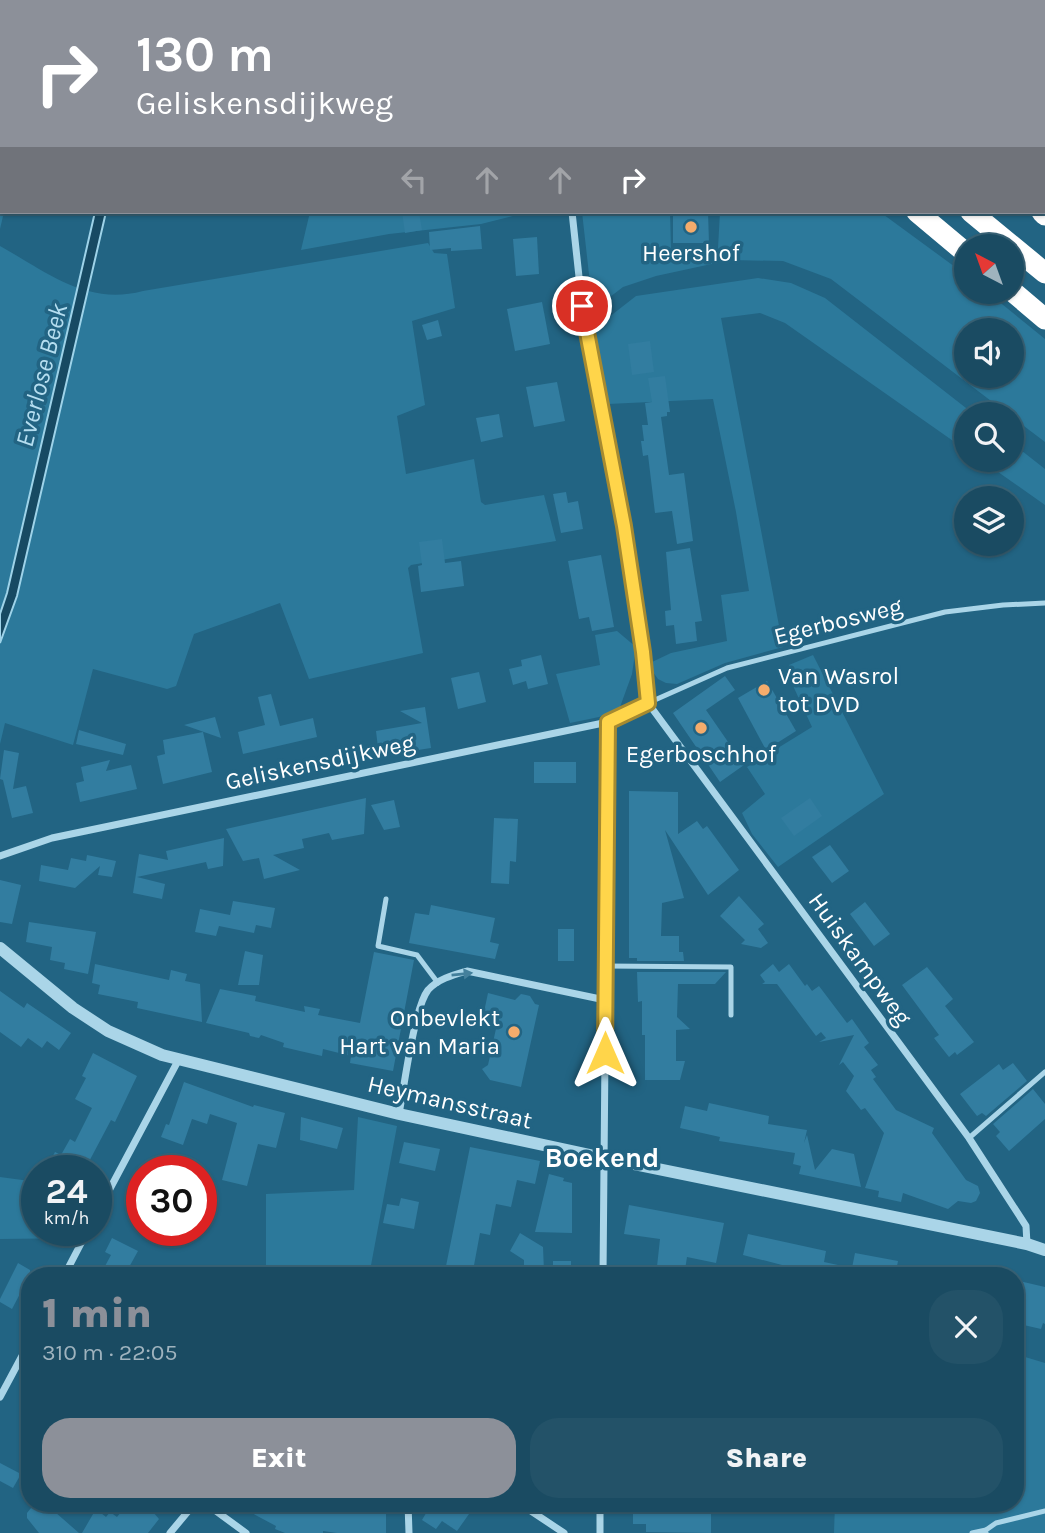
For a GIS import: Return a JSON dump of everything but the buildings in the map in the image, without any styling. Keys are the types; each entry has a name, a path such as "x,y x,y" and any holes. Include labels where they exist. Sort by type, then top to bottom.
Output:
{"highway":[{"path":"918,214 954,244"},
{"path":"973,214 1045,273"},
{"path":"1024,301 1045,319"}],"street":[{"path":"572,214 584,323 623,519 648,703"},
{"name":"Geliskensdijkweg","path":"0,856 52,838 608,722 648,703"},
{"name":"Huiskampweg","path":"648,703 969,1138 1026,1226 1027,1244"},
{"path":"603,1267 608,722"},
{"name":"Heymansstraat","path":"0,948 74,1008 108,1031 162,1055 399,1114 1027,1244 1045,1250"},
{"path":"399,1114 418,1012 428,990 447,976 467,971 605,1000"},
{"path":"112,1185 179,1059"},
{"path":"69,1267 80,1246"},
{"path":"0,1396 21,1357"},
{"path":"170,1533 188,1512"},
{"path":"217,1512 246,1533"},
{"path":"408,1512 409,1533"},
{"path":"532,1512 564,1533"},
{"path":"600,1512 600,1533"}],"lane":[{"name":"Egerbosweg","path":"648,703 727,668 945,612 1045,603"},
{"path":"386,899 378,946 417,955 438,983"},
{"path":"605,966 730,967 731,1014"},
{"path":"969,1138 1045,1072"},
{"path":"972,1533 986,1532 996,1523 1045,1511"}],"shaded area":[{"path":"95,214 106,214 17,596 0,643 0,614"},
{"path":"310,214 521,214 481,224 389,234 301,250"},
{"path":"582,214 670,214 671,248 718,248 720,214 883,214 954,266 954,304 1002,304 1019,318 954,318 954,373 831,279 783,261 730,260 656,276 623,287 593,310"},
{"path":"428,243 434,253 447,254 455,308 412,321 425,405 397,416 406,474 474,459 481,502 485,505 544,495 556,541 411,565 408,568 423,653 309,679 280,603 194,634 176,686 167,689 93,669 73,745 5,723 0,744 0,246 68,284 103,294 122,294"},
{"path":"758,278 791,283 825,298 958,402 954,402 954,442 785,323 760,313 721,318 783,647 725,663 677,684 658,679 653,672 652,662 671,653 727,641 721,595 749,591 713,399 608,404 595,328 636,296"},
{"path":"1024,322 1045,339 1045,442 1024,426 1024,402 992,402 974,388 1024,388"},
{"path":"1024,452 1045,469 1045,505 1024,490 1024,486 1018,486 998,472 1024,472"},
{"path":"617,631 636,647 632,674 620,707 599,717 570,723 556,674 600,665 595,635"},
{"path":"813,655 884,794 778,867 752,834 742,813 765,794 747,767 812,727 789,677 789,665"},
{"path":"358,1117 397,1126 371,1267 266,1267 266,1194 354,1190"},
{"path":"0,1177 21,1180 21,1239 0,1239"},
{"path":"1024,1357 1045,1363 1045,1533 834,1533 835,1512 1024,1512"}],"place":[{"name":"Heershof","path":"691,227"},
{"name":"Van Wasrol tot DVD","path":"764,690"},
{"name":"Egerboschhof","path":"701,728"},
{"name":"Onbevlekt Hart van Maria","path":"514,1032"}],"district":[{"name":"Boekend","path":"602,1157"}],"route":[{"path":"582,306 624,526 648,703 608,722 605,1053"}],"water label":[{"name":"Everlose Beek","path":"41,375"}]}
